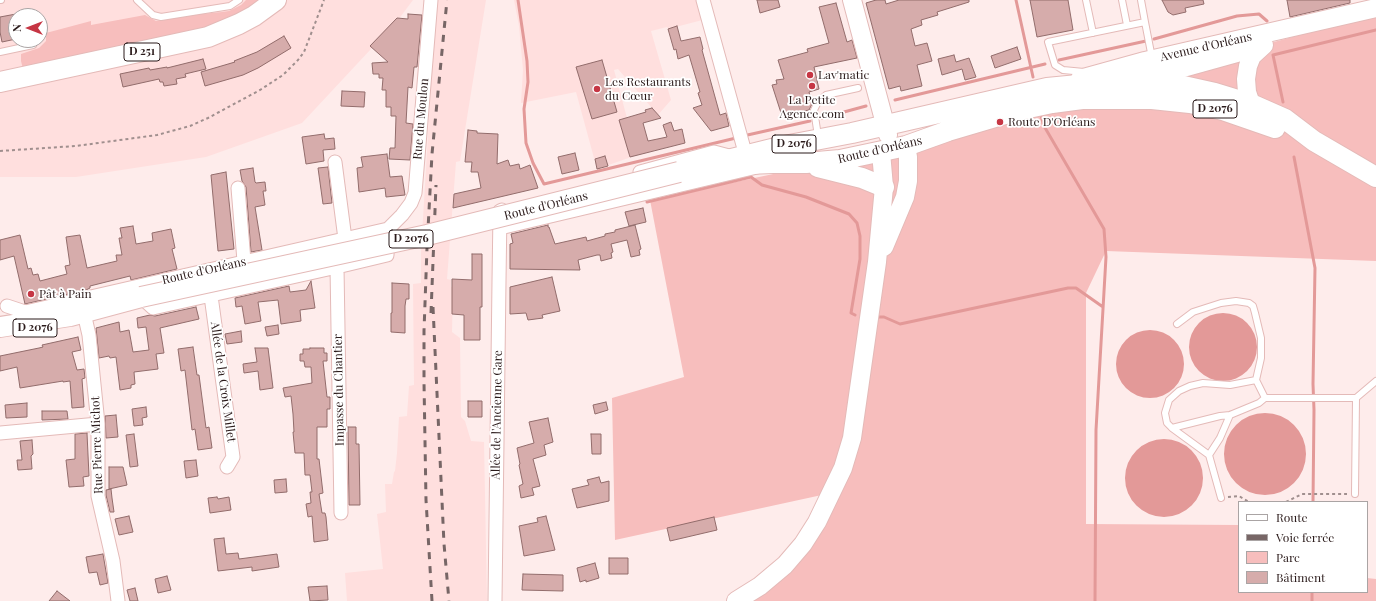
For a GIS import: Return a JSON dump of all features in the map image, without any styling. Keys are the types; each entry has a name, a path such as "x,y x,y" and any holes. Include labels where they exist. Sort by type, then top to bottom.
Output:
{"main road":[{"name":"D 251","path":"0,82 208,37 239,24 264,10 276,0"},
{"path":"736,601 760,586 785,566 803,544 818,522 843,468 852,438 877,262 884,187 885,137 854,2"},
{"name":"Avenue d'Orléans","path":"1140,79 1264,45 1372,9"},
{"name":"Avenue d'Orléans","path":"1108,85 1153,60 1372,9"},
{"path":"1251,104 1247,92 1246,79 1248,66 1252,56 1264,45"},
{"name":"D 2076","path":"1049,95 1140,79 1179,85 1215,93 1251,104 1285,119 1314,141 1376,177"},
{"name":"D 2076","path":"1108,85 1152,99 1190,103 1223,110 1314,141"},
{"name":"Route d'Orléans","path":"704,167 773,163 806,163 840,160 885,137 914,119 1049,95"},
{"name":"Route d'Orléans","path":"906,146 981,121 1049,95"},
{"name":"Route d'Orléans","path":"0,338 77,314 141,297 427,235 784,146 852,133 885,137"},
{"path":"877,262 905,197 908,181 908,156 906,146 885,137"},
{"name":"D 2076","path":"773,163 860,148 885,137"},
{"name":"D 2076","path":"806,163 834,172 862,178 884,187"},
{"name":"Route d'Orléans","path":"8,325 77,314"}],"street":[{"name":"Rue du Moulon","path":"388,229 402,215 411,203 415,193 431,0"},
{"path":"703,0 741,157"},
{"name":"Allée de l'Ancienne Gare","path":"495,601 500,211 714,152 741,157"},
{"path":"335,162 344,239"},
{"path":"500,228 773,163"},
{"path":"238,188 244,261"},
{"name":"Route d'Orléans","path":"3,304 25,312 388,229 387,255 153,308 141,297"},
{"name":"Impasse du Chantier","path":"337,267 341,513"},
{"name":"Allée de la Croix Millet","path":"211,296 233,457 227,466"},
{"name":"Route d'Orléans","path":"3,304 8,325"},
{"name":"Rue Pierre Michot","path":"77,314 89,335 98,424 98,496 113,561 118,601"},
{"path":"0,433 98,424"}],"lane":[{"path":"136,0 153,15 161,17 230,6 239,0"},
{"path":"1086,0 1093,32"},
{"path":"1122,0 1127,25"},
{"path":"1141,0 1153,60"},
{"path":"1108,85 1062,70 1055,65 1048,42 1145,22"},
{"path":"0,52 19,48"},
{"path":"818,139 814,110 818,102 826,95 858,88"},
{"path":"1177,324 1193,312 1214,305 1236,301 1249,303 1253,306 1261,338 1261,358 1256,380 1265,398"},
{"path":"1220,498 1209,455 1172,428 1167,423 1165,413 1169,400 1179,391 1190,386 1203,383 1230,385 1256,380"},
{"path":"1172,428 1220,416 1230,415 1259,403 1265,398 1356,398 1376,381"},
{"path":"1355,494 1356,398"},
{"path":"1209,455 1220,438 1230,415"}],"path":[{"path":"0,151 76,146 157,135 190,126 208,118 260,90 283,74 298,60 304,52 324,0"},
{"path":"1288,501 1302,494 1355,494"},
{"path":"1220,498 1239,496 1247,501"}],"shaded area":[{"path":"0,0 413,0 398,20 302,123 206,157 76,177 0,177"},
{"path":"436,0 486,0 460,161 456,162 447,279 451,280 451,287 453,287 452,332 460,338 461,417 465,421 471,441 484,442 487,601 347,601 345,573 383,569 377,514 386,512 385,484 392,484 395,471 399,417 407,416 409,386 414,385 413,284 421,283 421,252"},
{"path":"514,0 706,0 710,18 668,29 667,27 651,31 671,100 658,115 618,69 614,70 637,155 597,169 576,92 521,103 523,70 519,26"},
{"path":"1223,313 1236,316 1247,323 1254,334 1257,347 1254,360 1247,371 1236,378 1223,381 1210,378 1199,371 1192,360 1189,347 1192,334 1199,323 1210,316"},
{"path":"1150,330 1163,333 1174,340 1181,351 1184,364 1181,377 1174,388 1163,395 1150,398 1137,395 1126,388 1119,377 1116,364 1119,351 1126,340 1137,333"},
{"path":"1265,413 1281,416 1294,425 1303,438 1306,454 1303,470 1294,483 1281,492 1265,495 1249,492 1236,483 1227,470 1224,454 1227,438 1236,425 1249,416"},
{"path":"1156,439 1172,439 1186,445 1197,456 1203,470 1203,486 1197,500 1186,511 1172,517 1156,517 1142,511 1131,500 1125,486 1125,470 1131,456 1142,445"}],"green space":[{"path":"246,0 263,0 250,8 213,25 191,32 23,69 21,54 39,48 48,48 48,32 91,21 91,25 145,15 156,21 229,11 241,5"},
{"path":"1376,14 1376,261 1106,251 1086,293 1086,524 1238,525 1238,593 1368,593 1368,578 1376,579 1376,601 736,601 760,586 831,493 615,540 612,398 684,377 650,200 906,146 1052,103"}],"building":[{"path":"757,0 778,0 780,7 760,13"},
{"path":"876,0 885,0 886,4 899,0 969,0 969,2 937,12 938,15 921,20 922,25 911,29 915,46 927,43 932,61 917,65 922,86 901,91 900,86 889,89 866,3"},
{"path":"1030,0 1068,0 1073,30 1037,37"},
{"path":"1162,0 1203,0 1204,4 1185,8 1186,12 1173,15 1168,12"},
{"path":"1287,0 1350,0 1350,3 1290,17"},
{"path":"836,3 847,42 852,40 857,58 814,67 819,89 809,92 812,104 809,110 782,116 772,85 777,84 776,80 784,79 778,60 808,52 807,49 829,43 819,7"},
{"path":"408,14 422,15 417,67 414,67 412,88 408,87 406,123 413,124 410,160 389,159 390,148 395,148 396,116 391,116 391,107 386,107 386,90 382,90 383,78 379,78 379,74 373,74 372,63 388,62 370,46 397,18 408,19"},
{"path":"8,16 8,41 2,42 0,32 0,17"},
{"path":"677,26 681,41 700,37 702,50 720,115 726,113 729,126 711,131 693,108 702,105 698,93 700,92 689,55 678,59 676,49 674,50 668,29"},
{"path":"284,36 291,48 258,68 243,75 205,86 201,72 235,62 234,61 257,52"},
{"path":"1017,47 1021,59 995,68 991,56"},
{"path":"954,55 956,62 969,58 976,77 965,80 962,69 942,75 938,59"},
{"path":"203,59 206,69 185,74 186,77 176,79 177,84 164,86 163,82 160,82 159,79 123,87 120,74 149,68 150,70 167,68"},
{"name":"Les Restaurants du Cœur","path":"602,60 617,112 592,119 576,67"},
{"path":"342,91 365,92 364,107 341,106"},
{"path":"652,108 661,118 643,123 648,141 667,137 663,125 671,122 674,131 682,129 685,143 630,157 619,120 646,112 645,110"},
{"path":"468,130 477,131 477,133 498,134 497,164 508,160 510,166 519,164 520,169 530,165 538,188 453,208 454,194 481,188 478,172 471,172 472,162 465,162"},
{"path":"324,134 325,139 334,138 335,149 323,150 324,161 306,164 302,137"},
{"path":"575,153 579,170 562,174 558,157"},
{"path":"387,154 390,177 402,176 405,195 386,197 385,188 359,192 357,168 363,167 361,157"},
{"path":"605,156 608,166 597,169 595,159"},
{"path":"328,167 332,203 323,204 318,168"},
{"path":"253,168 255,182 265,182 266,191 263,191 265,205 255,207 262,250 251,252 246,187 242,181 240,170"},
{"path":"226,172 234,249 218,251 211,175"},
{"path":"643,208 646,222 629,226 625,212"},
{"path":"548,225 555,244 586,237 587,241 605,236 605,234 615,232 615,230 635,225 641,249 639,250 640,255 631,257 627,240 611,244 613,252 611,253 612,258 601,261 600,255 597,255 578,260 580,270 510,269 510,244 513,243 511,234"},
{"path":"133,226 136,244 153,241 152,233 171,229 175,248 172,249 177,269 131,280 130,276 90,286 90,288 86,290 25,304 14,256 0,260 0,240 20,235 28,269 31,268 33,275 38,274 40,281 67,274 65,266 70,265 66,237 80,235 87,268 117,261 116,255 122,255 119,238 122,238 120,228"},
{"path":"472,254 482,254 482,307 480,307 480,340 464,340 464,315 452,314 452,279 472,280"},
{"path":"552,277 560,311 542,315 543,318 528,320 526,313 510,314 510,287"},
{"path":"311,281 315,308 300,310 301,321 281,324 278,300 258,302 261,321 245,324 242,306 236,307 235,298 289,286 290,292 306,290"},
{"path":"392,283 409,284 409,299 406,299 405,306 405,333 391,332"},
{"path":"196,307 199,319 160,328 164,353 156,354 158,369 134,372 135,384 131,385 131,388 120,390 116,357 110,358 109,356 99,358 96,328 119,322 120,332 129,330 133,352 149,350 146,327 138,328 137,318 150,315 155,316"},
{"path":"278,325 279,334 267,336 265,327"},
{"path":"241,331 242,342 227,344 225,334"},
{"path":"78,337 81,350 72,352 77,370 84,369 85,378 82,379 84,407 72,408 70,381 20,388 17,367 0,371 0,356 39,348 43,347 42,345"},
{"path":"193,347 197,375 199,375 206,428 209,427 212,448 198,450 195,429 192,430 185,370 181,371 178,349"},
{"path":"255,348 268,348 273,388 260,390 258,371 244,373 243,364 257,362"},
{"path":"324,348 324,353 327,353 327,361 323,361 327,397 330,397 330,409 327,409 327,427 317,427 317,459 319,459 323,493 319,494 322,513 325,513 326,517 328,540 314,542 312,516 308,517 306,504 311,503 310,492 312,492 310,475 305,475 304,453 295,453 291,396 285,397 283,388 312,383 311,367 305,367 304,361 300,361 300,354 303,354 303,349"},
{"path":"468,401 482,401 482,417 468,417"},
{"path":"606,402 608,410 595,414 593,405"},
{"path":"27,403 27,417 6,418 5,405"},
{"path":"146,407 147,417 142,418 143,425 134,426 132,409"},
{"path":"42,411 67,411 68,419 42,420"},
{"path":"116,415 118,437 106,438 105,416"},
{"path":"548,418 553,442 544,445 546,455 533,459 540,486 532,488 534,495 521,498 519,486 523,484 517,448 534,443 529,422"},
{"path":"348,427 356,427 356,444 359,444 360,505 349,505"},
{"path":"87,433 89,476 83,477 84,486 69,487 66,460 75,459 75,434"},
{"path":"134,434 138,466 130,467 126,435"},
{"path":"591,434 601,434 601,454 592,454"},
{"path":"32,440 32,469 18,470 17,460 22,460 20,441"},
{"path":"196,460 198,476 186,478 184,461"},
{"path":"109,467 123,467 127,485 109,489"},
{"path":"599,477 601,483 609,481 609,501 577,508 572,489 589,485 587,480"},
{"path":"286,479 287,492 275,493 274,480"},
{"path":"111,489 114,512 110,512 106,495 106,490"},
{"path":"217,497 218,499 229,497 231,510 210,513 208,498"},
{"path":"129,516 133,532 119,535 115,519"},
{"path":"546,516 555,550 524,556 519,526 538,522 537,518"},
{"path":"714,517 717,530 670,541 667,528"},
{"path":"224,538 226,554 238,553 239,559 277,554 279,567 252,571 252,567 218,571 214,539"},
{"path":"103,554 108,583 100,585 97,572 89,573 86,557"},
{"path":"609,558 628,558 628,574 609,574"},
{"path":"595,563 599,578 586,582 586,580 580,582 577,568"},
{"path":"523,574 563,575 563,591 522,590"},
{"path":"167,576 171,590 158,593 155,579"},
{"path":"327,586 328,600 310,601 308,587"},
{"path":"135,588 138,601 130,601 127,590"},
{"path":"57,591 70,601 49,601"}],"waterway":[{"path":"518,0 527,61 528,82 524,109 526,143 533,163 544,184 736,138"},
{"path":"1016,0 1033,77"},
{"path":"1154,39 1237,16 1259,14 1267,21"},
{"path":"1283,102 1273,55 1376,30"},
{"path":"1059,60 1146,41"},
{"path":"895,100 1045,64"},
{"path":"822,118 866,106"},
{"path":"1041,115 1044,126 1104,229 1106,257 1096,430 1095,601"},
{"path":"743,136 810,121"},
{"path":"1294,157 1315,268 1313,501"},
{"path":"647,202 751,177 762,185 806,197 849,214 857,223 860,236 860,259 851,313 855,315"},
{"path":"879,317 884,317 900,324 1068,288 1076,288 1103,307"},
{"path":"1312,593 1312,601"}],"railway":[{"path":"432,601 426,500 424,331 432,154 447,0"},
{"path":"431,313 436,185"},
{"path":"433,307 444,544 449,601"}],"place":[{"name":"Lav'matic","path":"810,75"},
{"name":"La Petite Agence.com","path":"812,86"},
{"name":"Les Restaurants du Cœur","path":"597,89"},
{"name":"Route D'Orléans","path":"1000,122"},
{"name":"Pât à Pain","path":"31,294"}]}
